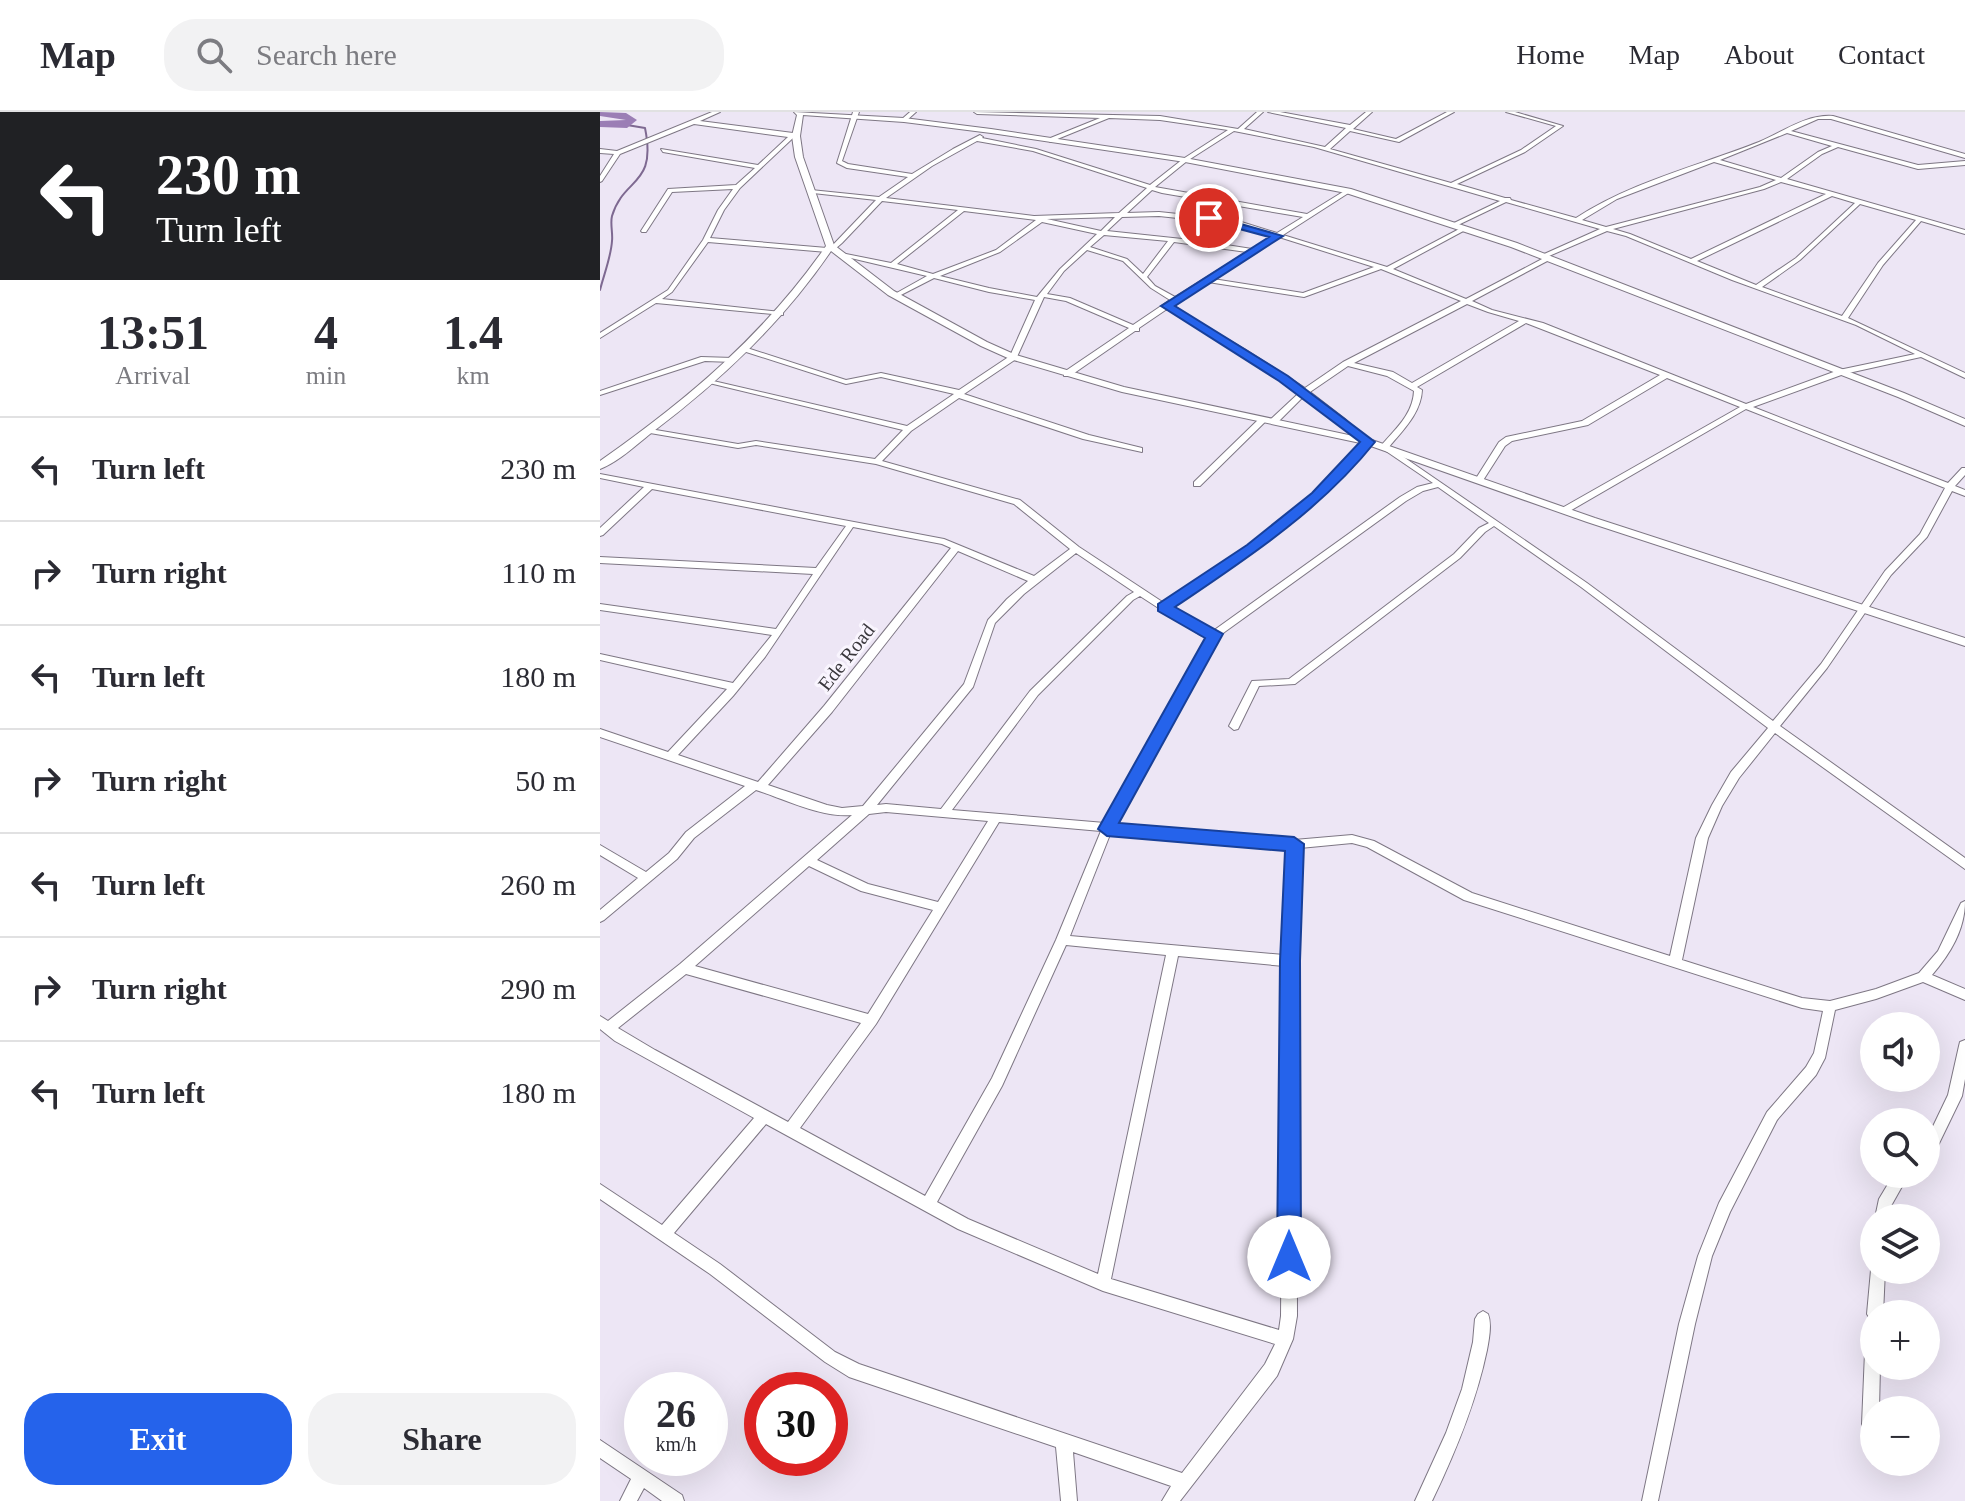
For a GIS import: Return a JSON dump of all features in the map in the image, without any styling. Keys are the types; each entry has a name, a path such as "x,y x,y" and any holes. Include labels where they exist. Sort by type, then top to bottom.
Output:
{"street":[{"path":"600,151 618,153 717,112"},
{"path":"904,120 913,112"},
{"path":"977,112 1114,113 1237,130 1325,150 1608,228 1844,319 1965,376"},
{"path":"877,462 908,429 1013,357 1040,297 1062,270 1150,188 1185,160 1237,130 1260,112"},
{"path":"1271,112 1397,141 1451,112"},
{"path":"1325,150 1369,112"},
{"path":"1451,185 1523,151 1561,127 1509,112"},
{"path":"1965,423 1547,257 1348,191 1185,160 991,131 854,114 798,113 795,135 799,157 833,250 895,296 1013,357 1122,389 1366,441 1965,642"},
{"path":"1050,140 1114,113"},
{"path":"854,114 839,162 842,165 916,176"},
{"path":"1579,219 1615,198 1715,161 1817,117 1831,117 1965,156"},
{"path":"694,122 795,135"},
{"path":"600,466 650,431 744,350 781,314 833,250 880,200 991,131"},
{"path":"1785,131 1918,167 1965,163"},
{"path":"600,336 670,291 738,187 795,135"},
{"path":"976,139 1034,150 1150,188 1309,216"},
{"path":"1197,484 1269,420 1346,364 1547,257 1608,228 1762,188 1781,180 1820,153 1836,146"},
{"path":"663,150 758,167"},
{"path":"600,180 618,153"},
{"path":"1715,161 1965,232"},
{"path":"644,231 670,190 738,187"},
{"path":"813,191 1037,219 1102,233 1213,243 1254,251"},
{"path":"1067,374 1175,300 1348,191"},
{"path":"1694,260 1830,195"},
{"path":"1208,280 1304,295 1384,268 1508,199"},
{"path":"1759,286 1798,259 1858,203"},
{"path":"894,263 962,210"},
{"path":"895,296 934,275 998,251 1037,219 1123,214 1209,218 1384,268 1466,301 1526,320 1965,493"},
{"path":"1844,319 1880,264 1919,220"},
{"path":"706,240 833,250 894,263 994,292 1060,296 1136,329"},
{"path":"1143,278 1172,240"},
{"path":"1086,248 1125,260 1143,278 1175,300"},
{"path":"657,301 781,314"},
{"path":"1167,306 1304,392 1345,421 1366,441"},
{"path":"1413,386 1526,320"},
{"path":"744,350 846,382 881,375 960,394 1086,437 1139,450"},
{"path":"1565,510 1745,407 1842,372 1923,354"},
{"path":"600,393 704,359 733,360"},
{"path":"1346,364 1390,374 1413,386 1419,398 1387,448"},
{"path":"1479,480 1502,444 1509,439 1585,423 1666,375"},
{"path":"709,382 908,429"},
{"path":"650,431 738,446 756,443 877,462 1017,502 1076,549 1140,592 1203,633 1215,634"},
{"path":"1164,607 1252,548 1317,496 1366,441"},
{"path":"1387,448 1584,585 1965,864"},
{"path":"1675,963 1702,838 1735,775 1824,666 1888,573 1924,535 1950,486 1965,470"},
{"path":"600,476 852,523 957,547 1035,580"},
{"path":"928,1204 997,1082 1062,940 1107,829 1215,634 1403,499 1420,489 1437,485"},
{"path":"600,533 650,486"},
{"path":"672,755 778,633 798,606 816,571 852,523"},
{"path":"1234,726 1256,683 1291,682 1457,556 1482,530 1494,523"},
{"name":"Ede Road","path":"600,917 673,856 690,835 757,786 828,709 957,547"},
{"path":"1076,549 1035,580 991,622 969,685 867,809 684,968 604,1025 650,1054 963,1224 1103,1284 1285,1339"},
{"path":"600,560 816,571"},
{"path":"943,814 1034,693 1140,592"},
{"path":"600,607 778,633"},
{"path":"600,657 733,687"},
{"path":"600,733 842,812 886,808 1294,844 1352,839 1370,844 1468,897 1802,1003 1830,1006 1923,977 1943,954 1965,906"},
{"path":"790,1130 871,1020 938,907 995,820"},
{"path":"1170,1501 1271,1370 1285,1339 1289,1316 1290,961 1294,844"},
{"path":"600,849 646,877"},
{"path":"809,861 865,888 938,907"},
{"path":"1062,940 1290,961"},
{"path":"1103,1284 1173,950"},
{"path":"684,968 871,1020"},
{"path":"1923,977 1965,995"},
{"path":"1650,1501 1687,1324 1705,1256 1724,1208 1772,1116 1811,1071 1820,1054 1830,1006"},
{"path":"1940,1127 1955,1096 1965,1046"},
{"path":"664,1234 765,1115"},
{"path":"600,1191 664,1234 830,1357 855,1371 1185,1482"},
{"path":"1423,1501 1474,1370 1481,1346 1483,1319"},
{"path":"1064,1442 1069,1501"},
{"path":"600,1448 676,1501"},
{"path":"628,1501 641,1477"}],"waterway":[{"path":"600,113 626,116 632,120 627,125 600,124"},
{"path":"600,290 611,247 612,216 617,203 638,179 647,161 645,128 627,125"}],"route":[{"path":"1209,218 1235,222 1277,236 1167,306 1284,379 1345,421 1363,441 1368,442 1317,496 1252,548 1164,607 1203,633 1215,634 1107,829 1294,844 1290,961 1289,1257"}]}
